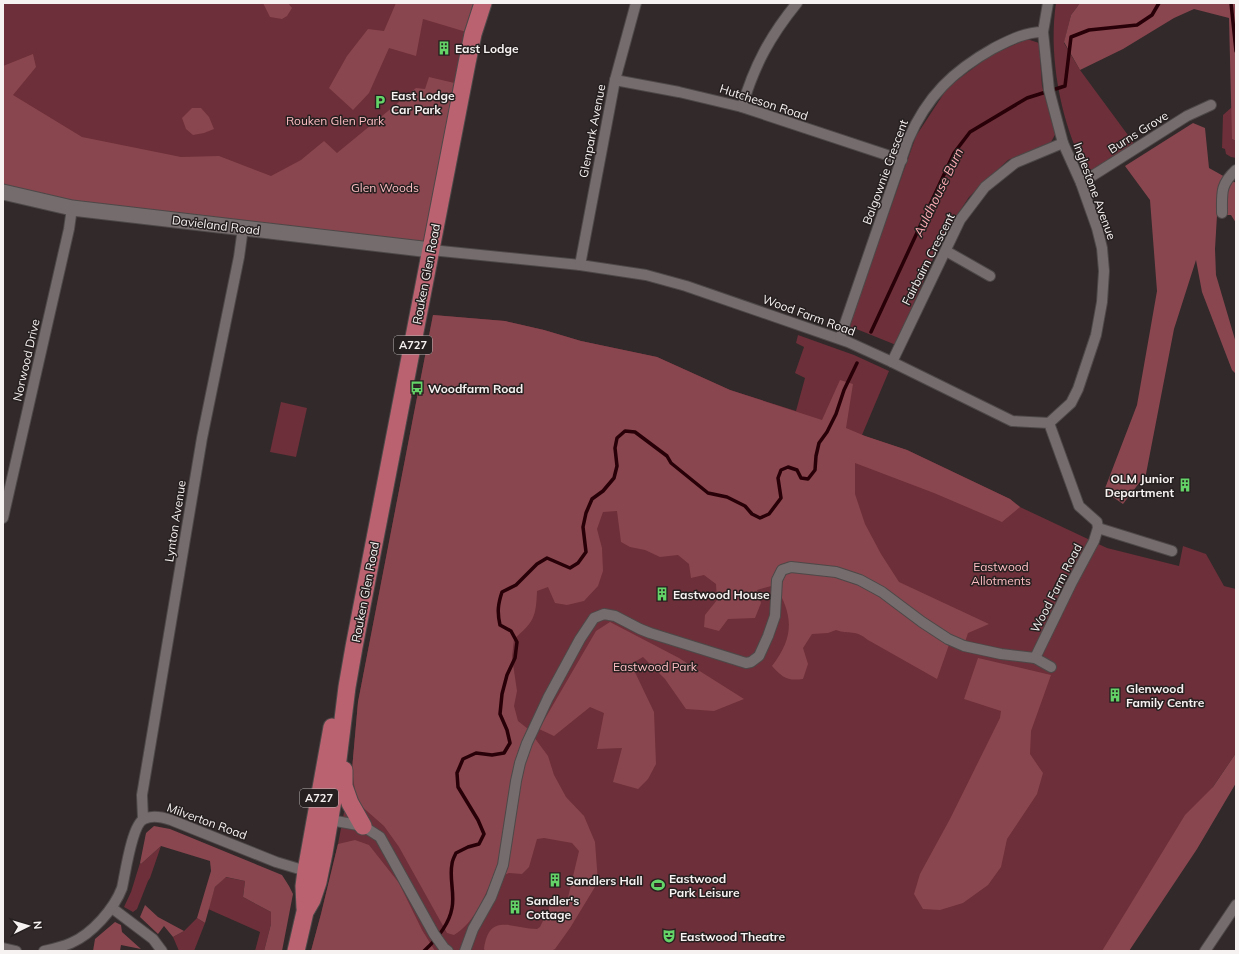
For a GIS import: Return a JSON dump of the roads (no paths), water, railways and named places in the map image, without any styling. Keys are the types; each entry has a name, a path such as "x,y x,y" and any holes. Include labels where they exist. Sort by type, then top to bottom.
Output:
{"main road":[{"name":"Rouken Glen Road","path":"296,951 305,912 304,886 306,871 322,819 343,719 347,687 467,63 473,34 483,3"},
{"name":"Rouken Glen Road","path":"305,912 312,900 318,882 322,819 331,731 347,687"},
{"path":"343,719 344,786 350,803 363,826"}],"street":[{"name":"Glenpark Avenue","path":"580,265 615,80 636,3"},
{"path":"742,107 756,67 768,44 797,3"},
{"name":"Inglestone Avenue","path":"1048,3 1043,32 1049,90 1063,143 1081,183 1097,228 1102,248 1104,271 1102,302 1096,335 1078,389 1071,403 1049,423"},
{"name":"Balgownie Crescent","path":"840,338 916,123 933,97 944,84 976,58 1009,40 1027,34 1043,32"},
{"name":"Hutcheson Road","path":"615,80 693,95 742,107 902,160"},
{"name":"Burns Grove","path":"1081,183 1187,116 1211,105"},
{"name":"Fairbairn Crescent","path":"892,362 960,220 985,187 1015,163 1063,143"},
{"path":"1222,213 1224,183 1236,170"},
{"name":"Davieland Road","path":"3,192 72,208 431,250"},
{"name":"Norwood Drive","path":"3,518 69,230 72,208"},
{"name":"Lynton Avenue","path":"143,819 142,795 202,438 239,257 243,228"},
{"name":"Wood Farm Road","path":"431,250 580,265 662,279 840,338 1012,421 1049,423"},
{"path":"946,251 990,276"},
{"path":"1049,423 1079,506 1097,522 1098,528 1172,551"},
{"name":"Wood Farm Road","path":"1035,658 1094,541 1098,528"},
{"path":"465,951 473,929 491,897 503,865 516,781 527,743 548,698 580,639 594,618 604,614 615,616 640,629 677,642 746,663 751,662 759,656 775,616 777,580 782,570 791,567 836,572 860,580 882,592 922,622 948,639 964,646 1035,658 1051,667"},
{"name":"Milverton Road","path":"143,819 161,817 171,820 276,862 306,871"},
{"path":"44,951 73,942 102,920 112,908 122,888 135,829 143,819"},
{"path":"322,819 363,826 380,837 434,934 445,947"},
{"path":"112,908 153,939 162,951"},
{"path":"1205,951 1234,911"},
{"path":"3,948 16,951"}],"waterway":[{"name":"Auldhouse Burn","path":"871,332 954,153 970,132 1027,98 1065,86 1071,37 1089,30 1137,25 1152,15 1159,3"},
{"name":"Auldhouse Burn","path":"1231,3 1236,51"},
{"path":"424,951 445,926 452,908 453,897 451,869 456,853 468,847 479,844 484,834 478,820 458,787 457,773 463,759 476,753 492,755 504,753 510,743 507,730 500,714 502,694 507,675 515,658 517,642 511,631 500,625 498,608 502,592 516,585 537,564 547,558 570,568 578,563 586,552 583,527 586,513 592,499 603,491 614,478 617,466 615,448 617,438 625,431 635,432 667,456 671,463 708,493 727,497 745,506 752,514 760,518 769,514 781,498 778,478 781,470 788,467 797,470 801,478 808,479 815,470 819,443 827,432 836,414 844,390 857,363"}],"place":[{"name":"East Lodge","path":"444,48"},
{"name":"East Lodge Car Park","path":"380,102"},
{"name":"Woodfarm Road","path":"417,388"},
{"name":"OLM Junior Department","path":"1185,485"},
{"name":"Eastwood House","path":"662,594"},
{"name":"Glenwood Family Centre","path":"1115,695"},
{"name":"Sandlers Hall","path":"555,880"},
{"name":"Eastwood Park Leisure","path":"658,885"},
{"name":"Sandler's Cottage","path":"515,907"},
{"name":"Eastwood Theatre","path":"669,936"}],"park label":[{"name":"Rouken Glen Park","path":"335,120"},
{"name":"Glen Woods","path":"385,187"},
{"name":"Eastwood Allotments","path":"1001,573"},
{"name":"Eastwood Park","path":"655,666"}]}
